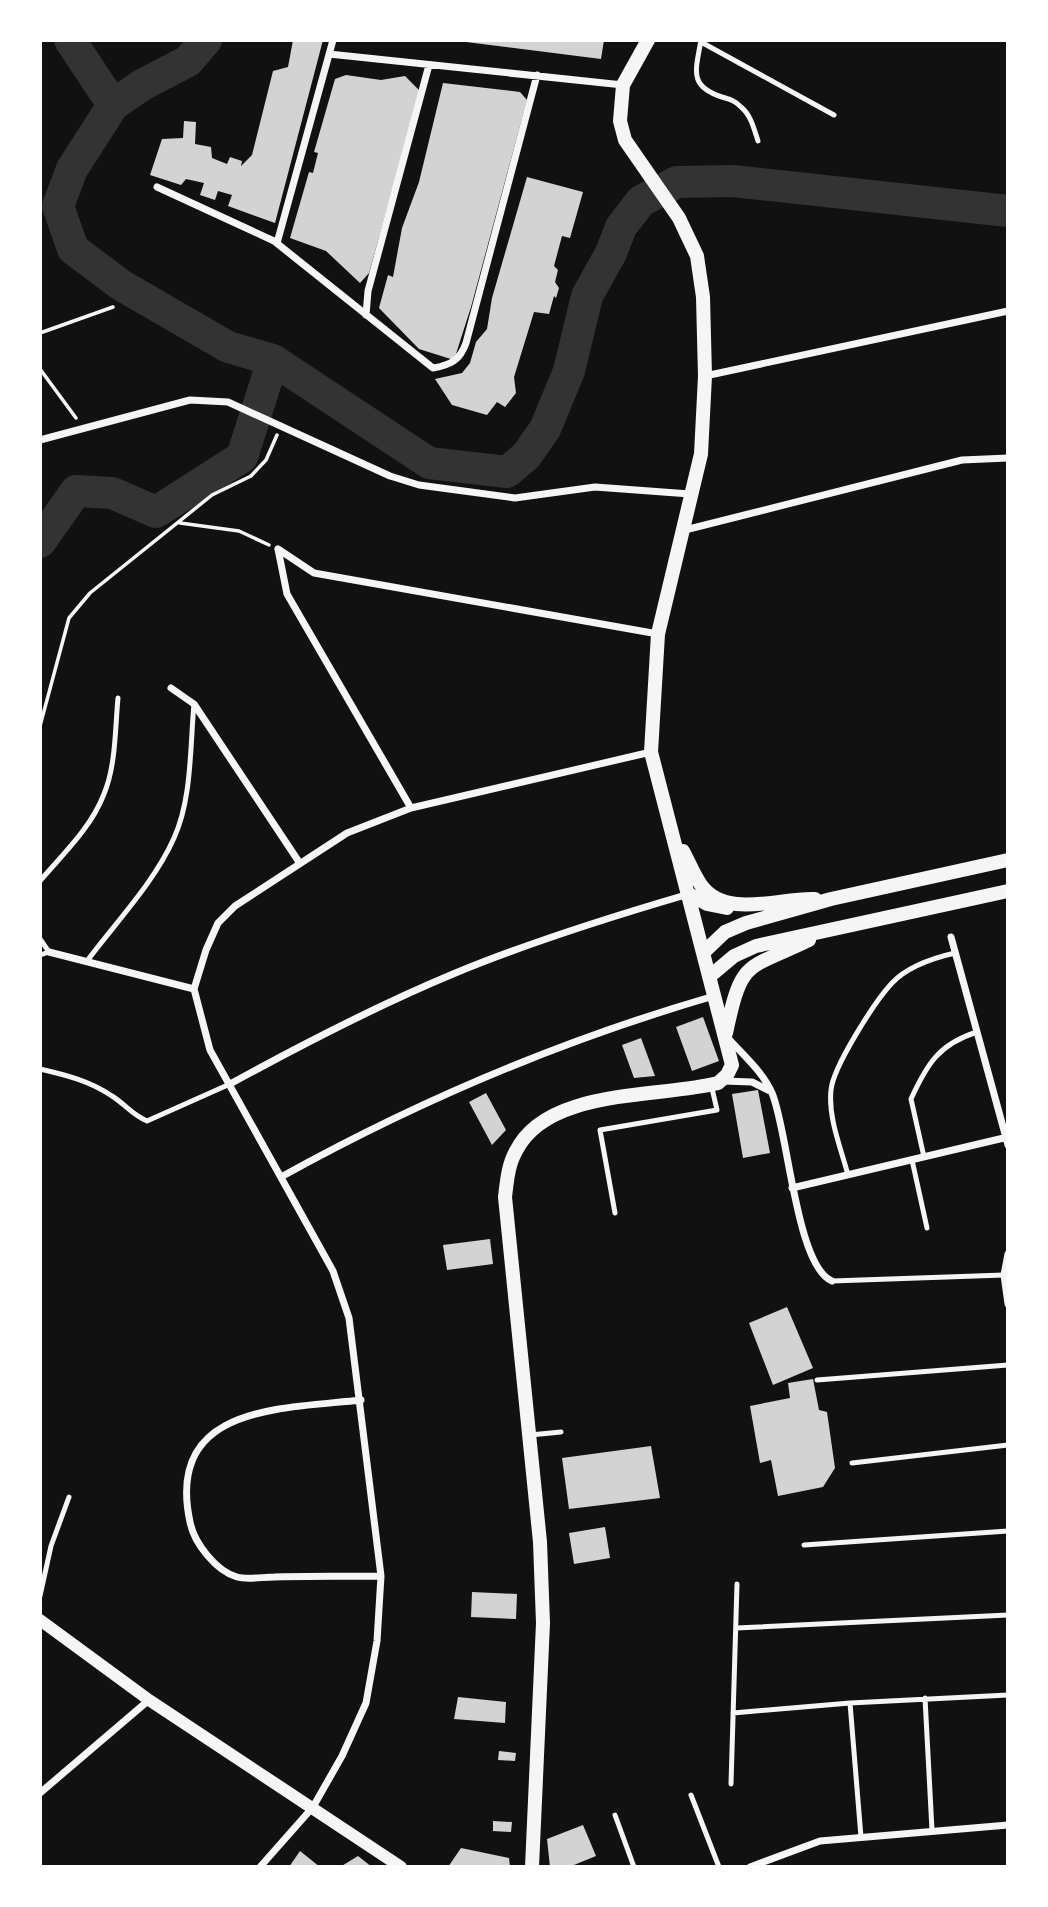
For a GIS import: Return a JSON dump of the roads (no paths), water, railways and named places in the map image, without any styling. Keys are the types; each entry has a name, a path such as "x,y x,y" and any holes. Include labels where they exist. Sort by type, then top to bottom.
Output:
{"main road":[{"path":"532,1867 543,1623 540,1542 505,1197 509,1167 517,1148 533,1128 568,1107 715,1084 727,1075 732,1065 690,894 651,752 658,634 701,454 705,376 703,297 697,256 680,218 625,140 620,121 624,85 648,40"},
{"path":"670,825 703,887 718,898 746,905"},
{"path":"704,952 725,932 746,923 831,899 1008,860"},
{"path":"709,976 734,956 756,946 1008,891"},
{"path":"690,894 707,904 726,908 801,898 831,899"},
{"path":"726,1034 734,994 739,981 750,966 832,929"}],"street":[{"path":"277,243 333,40"},
{"path":"329,54 624,85"},
{"path":"366,315 368,291 429,65"},
{"path":"157,187 277,243 433,368 457,360 462,354 537,75"},
{"path":"705,376 1008,311"},
{"path":"40,440 190,400 228,401 390,476 419,485 515,498 595,487 690,494"},
{"path":"681,531 962,460 1008,458"},
{"path":"411,808 286,594 278,549 314,573 658,634"},
{"path":"171,688 194,704 299,862"},
{"path":"260,1867 313,1807 342,1756 366,1703 377,1641 381,1576 349,1318 333,1271 210,1050 194,989 206,950 219,923 235,906 347,833 411,808 651,752"},
{"path":"230,1084 377,1008 453,974 544,940 690,894"},
{"path":"792,1188 1007,1140 951,937"},
{"path":"49,952 194,989"},
{"path":"281,1177 400,1114 511,1065 586,1036 714,996"},
{"path":"726,1034 772,1093 792,1188 816,1267 832,1281"},
{"path":"715,1084 729,1080 752,1082 772,1093"},
{"path":"1008,1254 1004,1275 1008,1304"},
{"path":"361,1400 255,1412 234,1419 214,1432 200,1448 189,1471 185,1499 191,1530 208,1557 237,1577 381,1576"},
{"path":"40,1620 149,1700 401,1867"},
{"path":"40,1793 149,1700"},
{"path":"750,1867 820,1841 1008,1825"}],"lane":[{"path":"758,141 743,108 734,101 704,91 699,85 696,75 701,41 834,116"},
{"path":"40,881 88,826 105,793 113,759 118,698"},
{"path":"87,961 157,868 175,837 183,808 194,704"},
{"path":"40,939 49,952 40,955"},
{"path":"848,1175 831,1111 831,1088 837,1068 892,984 916,966 955,953"},
{"path":"923,1157 911,1099 939,1052 951,1040 977,1032"},
{"path":"40,1069 88,1082 115,1098 134,1116 147,1121 230,1084"},
{"path":"615,1213 600,1130 716,1110 715,1084"},
{"path":"912,1160 927,1228"},
{"path":"832,1281 1004,1275"},
{"path":"817,1380 1008,1365"},
{"path":"530,1435 561,1432"},
{"path":"852,1463 1008,1445"},
{"path":"40,1596 51,1546 69,1497"},
{"path":"804,1545 1008,1531"},
{"path":"732,1784 737,1584"},
{"path":"736,1628 1008,1615"},
{"path":"733,1713 926,1698 1008,1695"},
{"path":"926,1698 932,1830"},
{"path":"850,1703 861,1837"},
{"path":"691,1796 719,1867"},
{"path":"615,1815 634,1867"}],"waterway":[{"path":"70,40 113,105"},
{"path":"206,40 188,61 142,85 113,105 72,169 58,206 73,249 121,285 228,347 273,360 429,463 507,472 526,456 545,429 569,371 587,296 611,253 621,227 641,201 677,182 733,181 1008,211"},
{"path":"40,542 76,491 112,493 156,512 242,457 273,360"}]}
